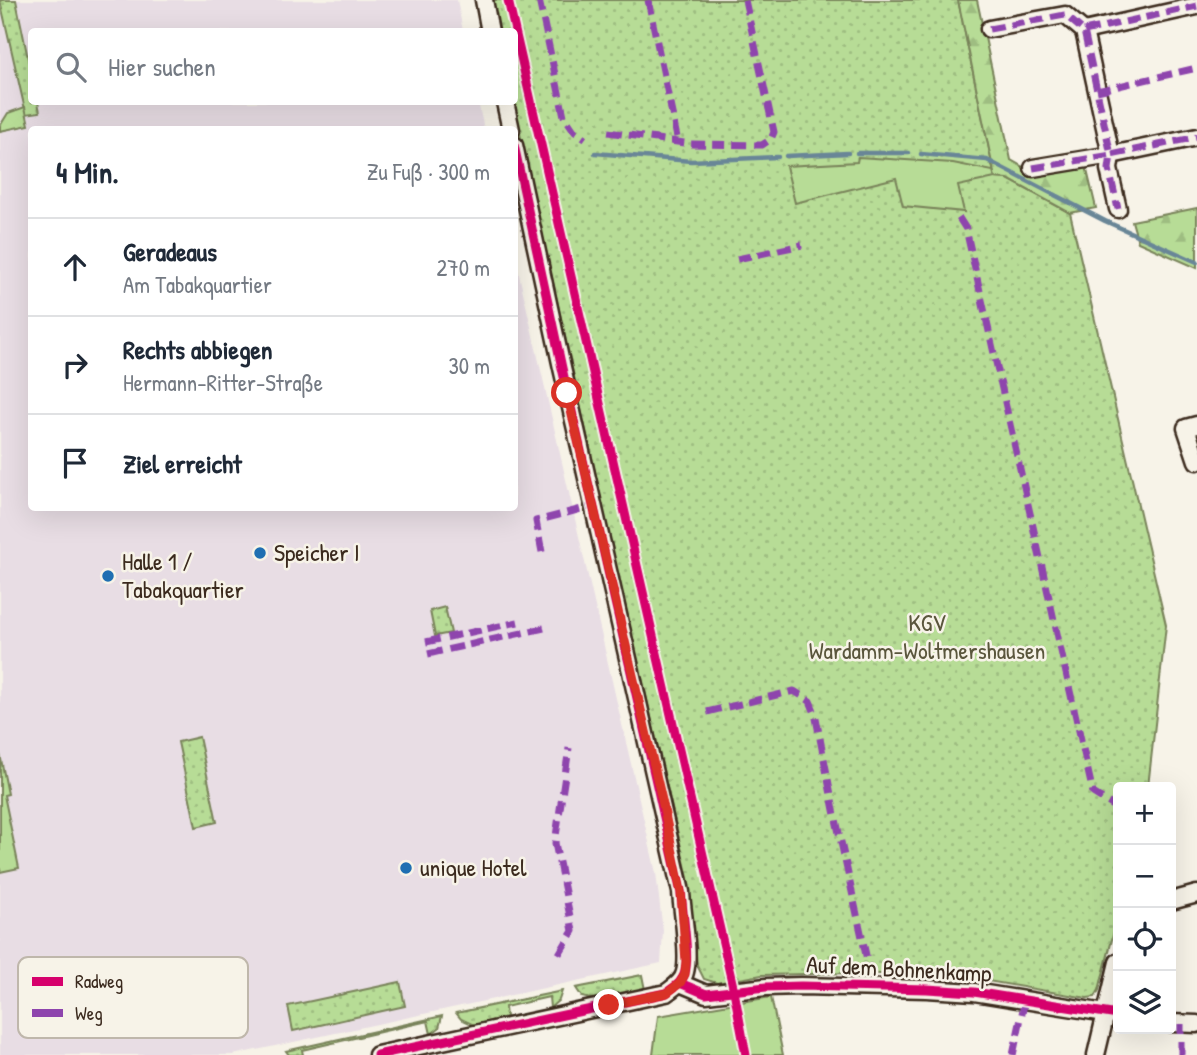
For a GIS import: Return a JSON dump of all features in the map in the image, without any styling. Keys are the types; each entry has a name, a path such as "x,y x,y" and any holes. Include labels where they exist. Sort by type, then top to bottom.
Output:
{"street":[{"path":"484,0 490,28"},
{"path":"1084,31 1197,6"},
{"path":"989,29 1065,15 1084,31 1111,155 1109,169 1118,209"},
{"path":"506,105 510,126"},
{"path":"1032,168 1197,137"},
{"path":"377,1055 667,993 680,983 685,974 681,892 518,164"},
{"path":"1191,427 1197,461"},
{"path":"1176,900 1197,894"},
{"path":"1096,1055 1112,1014 1117,971"},
{"name":"Auf dem Bohnenkamp","path":"680,983 706,994 801,986 974,992 1112,1014"},
{"path":"1176,1023 1197,1024"}],"shaded area":[{"path":"0,0 457,0 462,28 28,28 28,105 479,105 483,126 28,126 28,511 518,511 518,270 656,873 663,931 661,963 233,1055 0,1055"}],"green space":[{"path":"0,0 16,0 28,58 28,105 39,105 40,112 26,114"},
{"name":"KGV Wardamm-Woltmershausen","path":"491,0 958,0 995,178 1008,179 1070,213 1166,625 1149,782 1113,782 1113,935 1095,997 1087,998 964,977 854,973 762,975 717,983 704,979 697,965 688,878 514,105 518,105 518,28 497,28"},
{"path":"958,0 977,0 1011,160 1037,175 1086,166 1096,208 1070,213 1008,179 995,178"},
{"path":"25,107 29,125 0,131 8,113"},
{"path":"858,157 953,163 993,171 995,178 958,186 964,212 903,206 896,178 795,203 786,166 857,162"},
{"path":"1197,208 1197,268 1138,242 1132,221"},
{"path":"445,607 451,633 435,636 430,611"},
{"path":"199,737 217,822 196,827 178,742"},
{"path":"0,754 8,794 4,795 19,868 0,872"},
{"path":"642,975 645,990 596,1000 582,997 576,988"},
{"path":"400,982 405,1006 293,1031 288,1006"},
{"path":"562,991 559,1000 550,1008 549,997 505,1007 506,1017 474,1025 461,1019 456,1013"},
{"path":"771,997 783,1055 653,1055 658,1016"},
{"path":"442,1016 439,1028 431,1034 428,1021 302,1050 303,1055 289,1055 286,1051"}],"waterway":[{"path":"595,153 691,161 778,157"},
{"path":"786,156 848,153"},
{"path":"857,153 909,153"},
{"path":"921,154 987,160 1105,221 1197,262"}],"marked path":[{"path":"539,0 564,116 575,132 585,139"},
{"path":"648,0 678,142"},
{"path":"608,132 691,144 762,145 771,139 774,132 745,0"},
{"path":"1084,31 1197,6"},
{"path":"989,29 1065,15 1084,31 1111,155 1197,137"},
{"path":"1097,91 1197,68"},
{"path":"1033,168 1111,155 1109,169 1118,209"},
{"path":"959,218 966,229 1093,793 1113,806"},
{"path":"737,259 802,245"},
{"path":"542,552 536,521 593,506"},
{"path":"426,642 518,622"},
{"path":"428,654 544,628"},
{"path":"707,712 794,691 810,701 815,713 873,987"},
{"path":"559,954 573,931 555,843 569,748"},
{"path":"1013,1055 1025,1000"},
{"path":"1181,1024 1181,1055"}],"cycle path":[{"path":"508,0 514,28"},
{"path":"518,44 734,991 746,1055"},
{"path":"377,1055 666,993 678,984 685,972 686,944 681,892 518,164"},
{"path":"680,983 706,994 801,986 974,992 1113,1014"}],"place":[{"name":"Speicher I","path":"260,553"},
{"name":"Halle 1 / Tabakquartier","path":"108,576"},
{"name":"unique Hotel","path":"406,868"}],"route":[{"path":"567,393 662,800 681,892 686,961 685,974 680,983 667,993 609,1005"}]}
